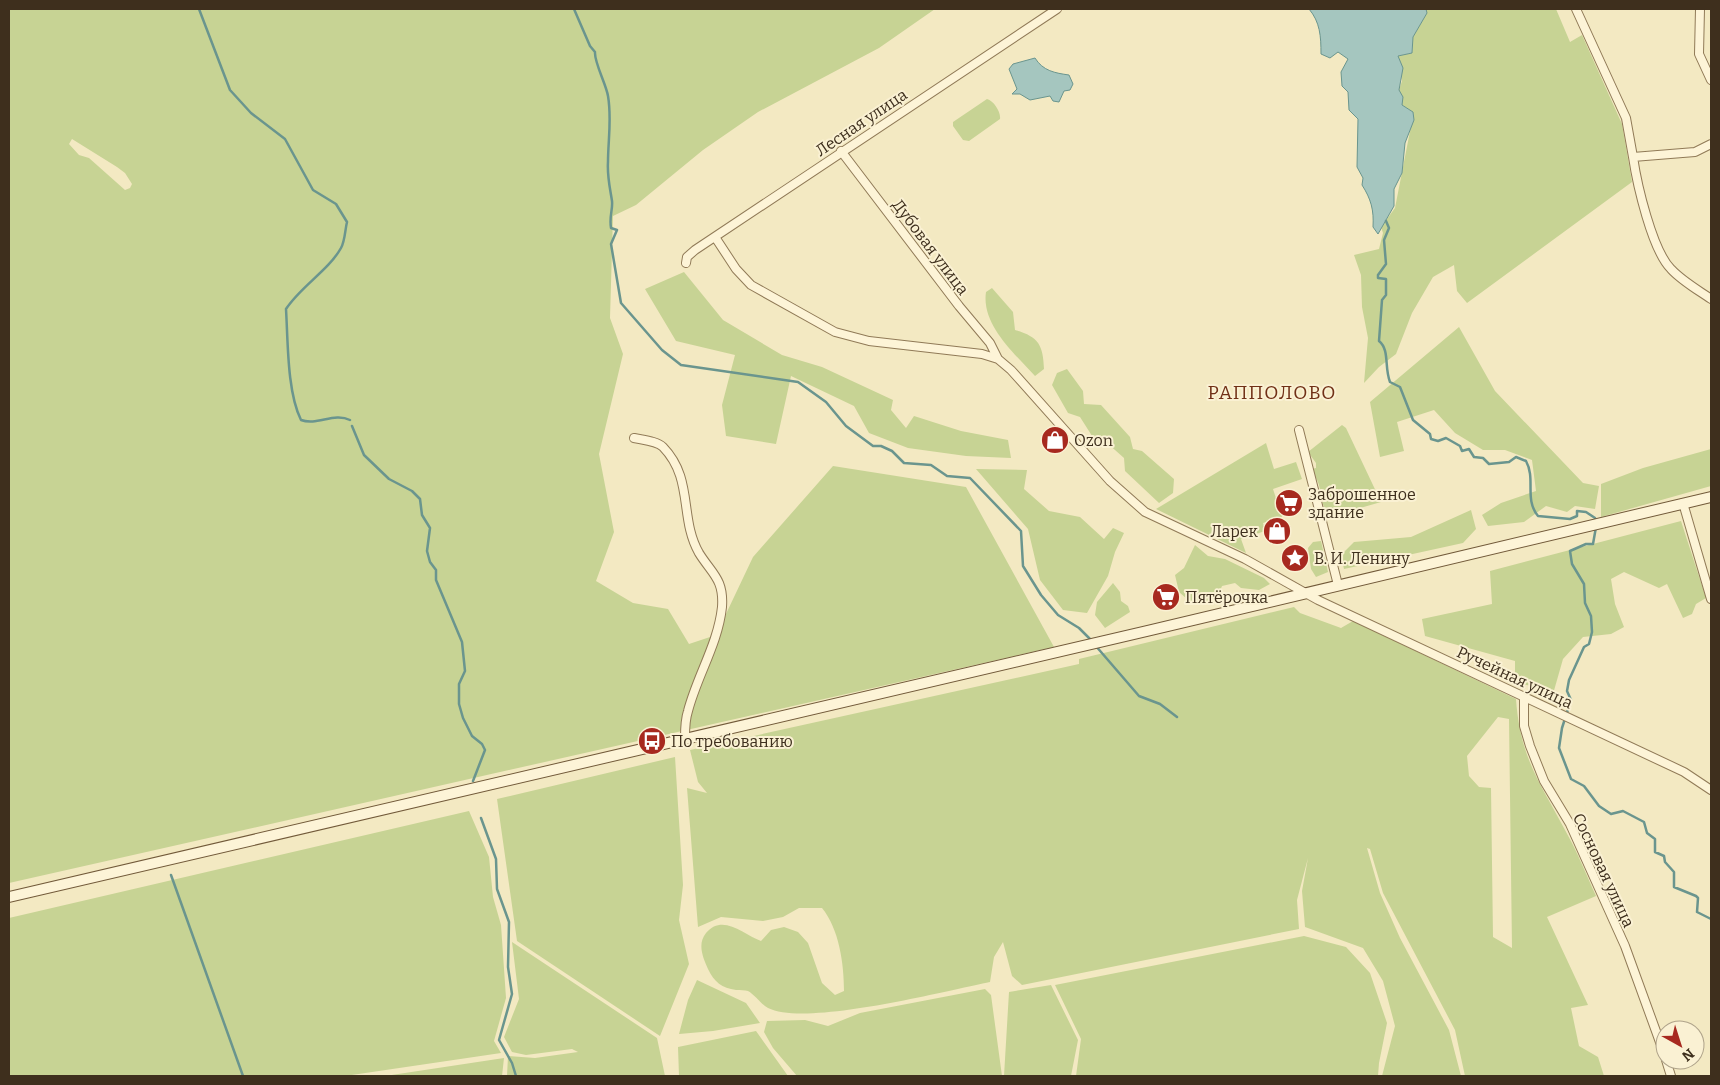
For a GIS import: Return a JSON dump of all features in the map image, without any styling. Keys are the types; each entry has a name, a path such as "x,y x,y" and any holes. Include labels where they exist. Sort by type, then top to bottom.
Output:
{"main road":[{"path":"9,897 1711,496"}],"street":[{"name":"Лесная улица","path":"686,263 687,257 715,237 1056,9"},
{"path":"1576,9 1626,118 1641,199 1663,258 1671,269 1711,300"},
{"path":"1700,9 1699,54 1711,80"},
{"path":"1633,156 1695,152 1711,144"},
{"name":"Дубовая улица","path":"841,151 959,306 990,343 998,359"},
{"path":"715,237 736,269 751,285 835,332 869,341 982,354 998,359"},
{"name":"Ручейная улица","path":"998,359 1028,387 1110,481 1145,512 1244,559 1305,593 1684,772 1711,790"},
{"path":"1299,430 1338,585"},
{"path":"634,438 662,446 674,463 684,483 687,520 694,542 699,553 719,580 722,590 719,624 687,713 685,738"},
{"path":"1683,503 1711,599"},
{"name":"Сосновая улица","path":"1524,696 1524,726 1530,746 1544,781 1570,824 1625,946 1655,1028"}],"green space":[{"path":"9,9 935,9 879,48 758,112 703,150 636,205 613,216 610,318 623,354 599,454 614,532 596,581 633,603 668,609 689,644 716,635 753,557 833,466 966,487 1054,647 9,883","holes":["72,139 125,173 132,184 130,188 125,190 89,158 79,155 69,144"]},
{"path":"1426,9 1556,9 1570,42 1582,35 1622,124 1632,182 1467,303 1457,291 1454,265 1433,277 1412,313 1396,354 1379,367 1364,383 1368,338 1362,307 1361,275 1354,255 1379,249 1383,233 1381,227 1395,208 1411,126 1414,120 1413,112 1402,105 1399,90 1402,81 1398,56 1412,53 1413,37 1427,13"},
{"path":"987,99 996,107 1000,119 969,141 963,140 953,126 953,122"},
{"path":"684,272 723,320 782,355 822,367 893,400 891,410 906,428 914,416 961,431 1008,440 1011,458 966,456 908,448 869,433 854,406 791,376 776,444 726,436 722,405 735,355 676,341 645,289"},
{"path":"992,288 1013,312 1015,330 1030,336 1041,348 1044,369 1035,376 1009,348 994,327 986,304 986,292"},
{"path":"1459,327 1495,391 1583,483 1599,486 1595,509 1575,506 1567,512 1546,506 1524,522 1488,526 1482,515 1501,503 1536,491 1532,460 1505,450 1483,450 1455,433 1434,410 1397,422 1404,451 1380,457 1370,402"},
{"path":"1067,369 1083,391 1084,404 1101,405 1130,437 1133,449 1142,451 1174,479 1173,493 1159,503 1125,471 1124,458 1106,442 1094,439 1080,417 1068,413 1052,385 1057,373"},
{"path":"1342,425 1346,428 1381,502 1336,515 1330,513 1323,505 1319,485 1312,469 1316,468 1316,463 1308,452"},
{"path":"1266,443 1274,469 1296,462 1302,479 1273,489 1282,517 1263,523 1265,531 1241,539 1246,553 1156,509"},
{"path":"1711,449 1711,486 1601,517 1601,484 1643,468"},
{"path":"976,469 1027,470 1024,489 1049,511 1080,517 1104,539 1113,528 1124,533 1115,552 1108,576 1087,613 1063,610 1040,580 1028,529"},
{"path":"1471,510 1476,529 1463,543 1344,569 1341,555 1354,542 1411,537"},
{"path":"1681,521 1706,598 1696,604 1692,614 1683,618 1667,584 1659,588 1624,572 1611,579 1615,604 1624,627 1611,634 1583,637 1563,659 1553,694 1527,685 1515,684 1515,661 1425,636 1422,619 1492,604 1490,571"},
{"path":"1321,541 1328,572 1316,577 1311,569 1308,548 1313,542"},
{"path":"1195,545 1208,556 1225,559 1264,578 1270,584 1259,590 1241,588 1235,583 1222,586 1216,601 1194,605 1179,592 1175,575 1184,568"},
{"path":"1113,583 1120,592 1121,601 1128,606 1130,612 1105,628 1095,615 1097,602"},
{"path":"1294,607 1300,613 1341,628 1353,621 1516,699 1522,737 1532,768 1574,846 1596,896 1547,917 1588,1005 1571,1008 1579,1046 1598,1057 1604,1076 1465,1076 1455,1030 1383,893 1370,849 1367,848 1380,893 1400,938 1449,1030 1461,1076 1382,1076 1395,1026 1383,981 1363,948 1305,927 1302,891 1308,858 1297,900 1299,929 1022,985 1012,976 1003,942 994,957 990,982 876,1005 812,1013 787,1013 768,1008 748,991 727,988 716,981 706,965 701,946 703,937 713,927 726,925 734,927 761,941 771,930 784,927 798,932 808,943 822,983 835,995 844,991 839,947 833,926 822,908 799,908 783,917 763,921 721,917 698,927 687,788 707,793 698,782 690,750 1079,664 1079,659","holes":["1498,717 1509,719 1512,948 1493,937 1491,788 1479,787 1469,776 1467,756"]},
{"path":"675,757 683,885 679,920 689,964 660,1036 517,941 497,799"},
{"path":"469,811 489,857 493,897 501,925 506,998 494,1041 501,1053 345,1076 9,1076 9,918"},
{"path":"1304,936 1346,947 1370,973 1387,1023 1378,1076 1076,1076 1081,1039 1055,985"},
{"path":"512,942 657,1038 665,1076 507,1076 508,1056 535,1058 578,1052 572,1049 526,1055 512,1052 504,1037 519,999"},
{"path":"697,980 746,1003 760,1023 713,1031 679,1034 688,1000"},
{"path":"1051,985 1078,1040 1071,1076 1004,1076 1009,992"},
{"path":"985,989 991,995 1002,1076 797,1076 773,1048 764,1032 767,1021 805,1020 828,1026 860,1013"},
{"path":"756,1031 788,1076 679,1076 678,1047"},
{"path":"504,1058 502,1076 385,1076"}],"water":[{"path":"1309,9 1426,9 1427,13 1413,37 1412,53 1398,56 1403,68 1399,90 1403,97 1402,105 1413,112 1414,120 1405,143 1402,173 1394,189 1394,206 1378,234 1373,227 1371,205 1362,185 1363,178 1357,167 1358,119 1349,110 1348,92 1342,86 1341,72 1348,59 1338,52 1330,58 1321,54 1319,30 1316,19"},
{"path":"1035,58 1046,69 1069,75 1073,84 1070,90 1064,91 1059,102 1053,101 1050,96 1030,100 1020,94 1012,94 1017,89 1009,69 1013,64"}],"waterway":[{"path":"199,9 230,90 251,113 285,139 313,190 336,204 347,222 344,239 336,256 299,293 286,309 291,381 296,409 301,420 313,421 338,417 350,420"},
{"path":"574,9 590,46 595,52 596,61 608,96 610,121 608,172 612,204 611,228 617,230 611,244 621,303 662,350 681,365 798,382 826,402 846,426 873,446 881,446 892,451 904,463 931,465 947,476 970,478 1021,531 1023,566 1041,595 1058,615 1079,628 1092,641"},
{"path":"1386,221 1389,228 1384,240 1386,264 1378,275 1378,278 1386,279 1386,295 1382,300 1379,341 1385,349 1390,382 1400,387 1413,420 1430,434 1431,439 1438,441 1446,438 1460,446 1462,451 1469,449 1474,457 1483,458 1489,464 1509,462 1516,457 1526,461 1529,468 1532,503 1538,516 1570,519 1577,516 1577,511 1586,512 1595,518 1595,522"},
{"path":"352,426 364,455 389,479 412,491 420,499 422,515 430,528 427,551 430,562 436,570 436,580 462,642 465,671 459,684 459,704 463,718 472,736 482,744 485,750 473,781"},
{"path":"1596,527 1593,544 1586,544 1570,551 1572,564 1584,584 1585,603 1591,616 1592,632 1589,644 1584,647 1569,680 1567,691 1571,700 1562,728 1559,748 1571,779 1584,786 1599,806 1611,814 1623,811 1644,822 1647,833 1655,839 1655,852 1664,856 1665,862 1674,872 1674,887 1696,896 1698,898 1697,912 1711,919"},
{"path":"1095,645 1139,696 1160,704 1177,717"},
{"path":"481,818 496,859 497,889 509,922 508,967 512,994 499,1040 512,1063 516,1076"},
{"path":"171,875 243,1076"}],"place":[{"name":"Ozon","path":"1055,440"},
{"name":"Заброшенное здание","path":"1289,503"},
{"name":"Ларек","path":"1277,531"},
{"name":"В. И. Ленину","path":"1295,558"},
{"name":"Пятёрочка","path":"1166,597"},
{"name":"По требованию","path":"652,741"}],"district":[{"name":"РАППОЛОВО","path":"1272,392"}]}
